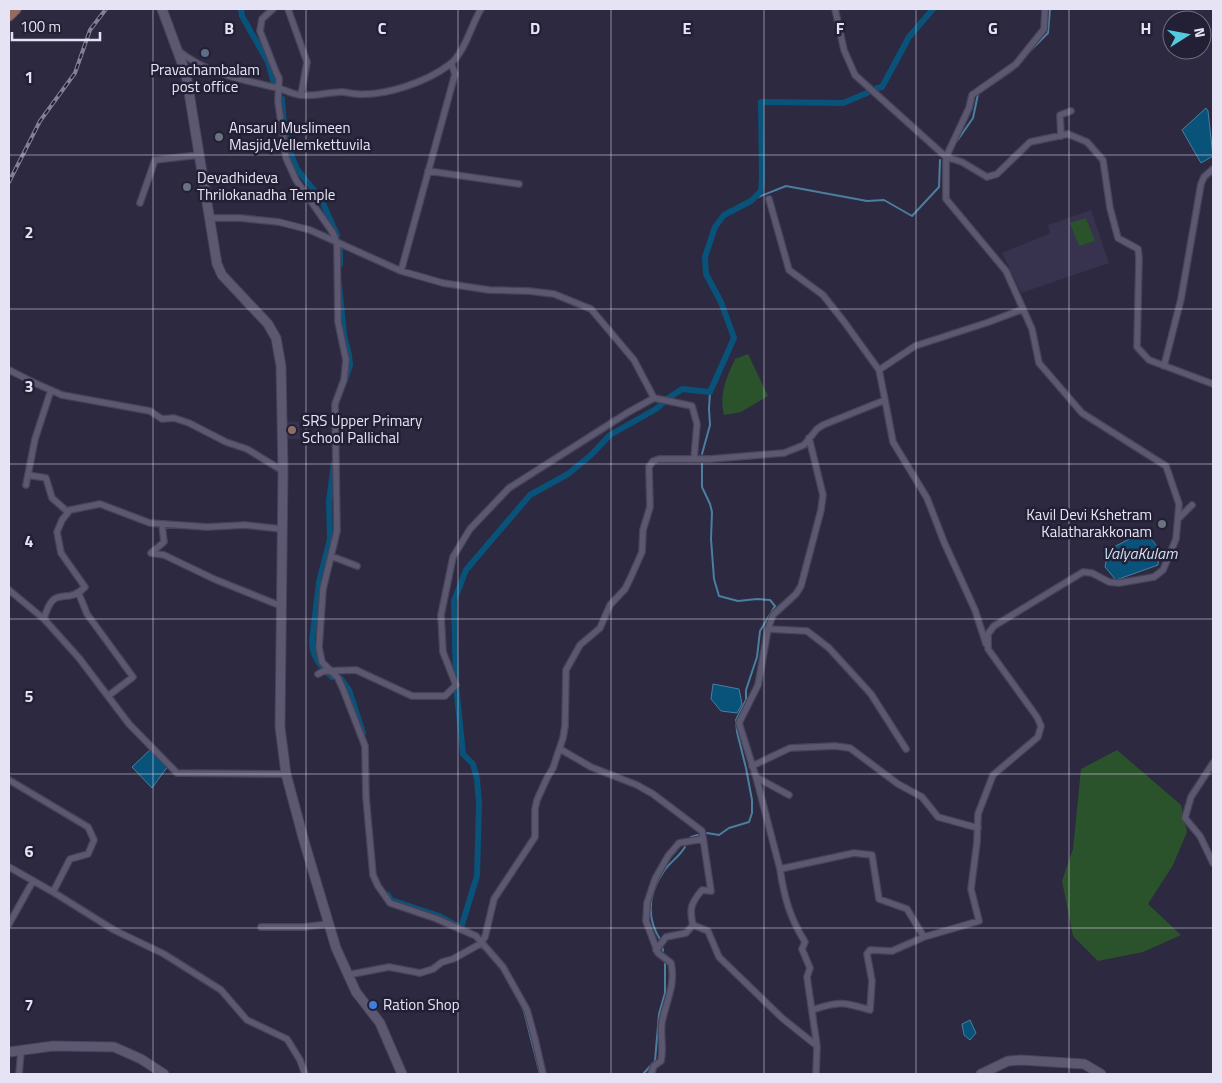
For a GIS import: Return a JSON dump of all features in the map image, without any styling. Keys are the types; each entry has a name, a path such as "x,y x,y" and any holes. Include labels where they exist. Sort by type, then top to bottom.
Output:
{"main road":[{"path":"9,16 16,9"}],"street":[{"path":"162,9 186,74 217,264 222,275 268,324 276,338 281,366 283,471 280,726 286,774 328,924 347,975 356,992 380,1023 402,1074"},
{"path":"273,9 262,19 260,25 262,35 278,75 281,129 286,158 296,180 333,233 337,243 338,322 346,360 344,380 335,404 337,531 323,589 319,647 322,662 338,678 365,746 366,797 372,875 390,903 437,919 476,936 482,942 503,967 527,1010 543,1074"},
{"path":"288,9 307,62 301,95"},
{"path":"177,50 190,60 243,81 279,88 301,95 342,92 357,94 392,90 426,80 451,63 481,9"},
{"path":"835,9 844,50 855,75 946,157 962,162 987,177 997,174 1030,142 1068,134 1087,142 1103,160 1110,208 1118,238 1138,249 1137,347 1149,360 1213,384"},
{"path":"988,649 988,634 994,626 1083,572 1092,573 1109,582 1119,583 1154,578 1163,570 1176,539 1178,519 1179,504 1166,466 1082,413 1039,363 1032,329 1006,271 946,199 946,157 969,108 972,95 1016,64 1044,29 1046,9"},
{"path":"401,271 455,74 451,63"},
{"path":"1062,136 1060,115 1071,112"},
{"path":"140,203 155,160 200,155"},
{"path":"1164,366 1181,299 1201,184 1204,177 1213,169"},
{"path":"428,171 519,184"},
{"path":"770,199 789,270 823,295 879,370 893,442 927,498 944,542 975,610 988,649 1038,717 1041,726 1038,737 993,776 978,814 978,842 971,889 979,921 924,937 892,951 870,950 867,954 872,981 870,1010 845,1003 836,1003 812,1010"},
{"path":"209,218 240,218 280,222 310,230 401,271 443,283 488,290 554,294 590,309 634,360 654,398"},
{"path":"879,370 915,346 1024,309"},
{"path":"9,370 51,390 76,398 150,411 162,419 174,418 189,423 226,442 247,449 283,471"},
{"path":"26,485 35,439 51,390"},
{"path":"318,674 331,671 356,670 412,696 445,696 456,685 443,652 441,616 453,557 470,529 509,488 654,398 692,406 697,424 694,459"},
{"path":"347,975 389,967 424,973 442,962 469,951 482,942 485,937 494,898 535,838 535,809 537,800 553,768 560,749 565,726 566,670 580,645 600,628 610,605 625,589 642,552 643,530 650,507 649,471 651,463 659,459 744,457 784,453 804,445 816,429 823,424 885,400"},
{"path":"810,438 823,495 820,510 801,586 796,594 773,615 768,629 758,684 739,723 756,777 780,869 783,895 794,925 805,942 802,949 810,968 808,977 817,1046 816,1074"},
{"path":"28,475 46,478 52,498 68,512"},
{"path":"44,619 48,605 55,598 79,594 85,587 61,553 57,532 62,520 70,510 100,504 150,524 207,527 245,525 282,529"},
{"path":"1178,519 1192,504"},
{"path":"162,524 164,542 151,553 164,555 214,579 281,606"},
{"path":"331,556 357,566"},
{"path":"9,590 44,619 79,658 129,724 178,773 286,774"},
{"path":"79,594 86,614 132,677 108,696"},
{"path":"768,629 807,631 829,648 871,694 906,748"},
{"path":"752,766 790,748 835,746 850,748 898,784 922,797 938,817 978,828"},
{"path":"560,749 591,767 638,785 702,831 711,891 702,890 694,899 690,913 693,925"},
{"path":"1213,763 1191,797 1185,818 1200,836 1213,863"},
{"path":"756,777 789,795"},
{"path":"9,780 88,826 94,840 88,854 70,860 53,892"},
{"path":"651,1074 654,1066 661,1061 663,1056 662,1023 674,974 671,963 656,950 646,921 646,903 655,879 668,856 679,843 704,839"},
{"path":"780,869 854,853 872,855 879,899 907,910 924,937"},
{"path":"9,867 114,930 164,954 221,990 247,1020 287,1040 300,1060 305,1074"},
{"path":"9,924 33,881"},
{"path":"261,927 304,927 328,924"},
{"path":"656,950 666,937 686,933 693,925"},
{"path":"693,925 708,931 719,957 782,1018 817,1046"},
{"path":"9,1052 53,1046 114,1047 164,1074"},
{"path":"19,1074 21,1051"},
{"path":"981,1074 1008,1061 1021,1060 1084,1064 1101,1074"}],"shaded area":[{"path":"1091,210 1109,263 1021,293 1002,253 1050,233 1048,225"},
{"name":"SRS Upper Primary School Pallichal","path":"284,421 299,422 300,439 286,439"}],"green space":[{"path":"1086,218 1095,241 1079,246 1070,223"},
{"path":"748,354 768,396 741,412 724,415 722,400 729,373 735,359"},
{"path":"1117,750 1181,805 1187,832 1173,865 1148,904 1181,935 1143,952 1098,961 1073,936 1062,881 1073,849 1081,769"}],"water":[{"path":"1206,108 1208,111 1213,156 1201,163 1182,130"},
{"name":"ValyaKulam","path":"1143,532 1152,540 1158,550 1158,565 1116,580 1105,567 1108,550"},
{"path":"713,684 739,689 742,704 737,713 721,711 711,699"},
{"path":"153,747 168,766 152,788 132,767"},
{"path":"970,1020 976,1033 970,1040 964,1035 962,1024"}],"waterway":[{"path":"241,9 242,16 268,62 274,83"},
{"path":"877,88 882,87 909,37 933,9"},
{"path":"1028,53 1048,33 1050,9"},
{"path":"957,141 973,118 978,94 1013,70"},
{"path":"667,399 682,389 710,392 734,338 721,302 706,274 705,257 715,227 724,215 751,201 761,191 761,102 843,103 867,93"},
{"path":"282,99 284,125 289,150 297,169 321,199 337,235"},
{"path":"753,199 786,186 867,201 884,200 912,216 939,187 940,160"},
{"path":"340,245 340,264"},
{"path":"339,284 344,335 350,365 345,380"},
{"path":"702,454 710,425 710,392"},
{"path":"388,895 391,900 439,916 461,928 477,876 479,804 477,779 473,764 463,754 456,685 454,601 466,570 530,495 568,474 591,455 610,435 656,409 663,403"},
{"path":"332,677 318,661 312,647 312,641 319,582 330,539 329,501 334,463"},
{"path":"702,464 702,487 712,512 711,539 714,579 719,596 738,601 770,600 775,606 760,631 757,657 746,690 746,700 736,720 752,800 752,813 749,822 729,828 719,835 707,833"},
{"path":"341,679 349,690 363,733"},
{"path":"691,837 698,835"},
{"path":"661,941 651,915 652,897 664,871 685,847"},
{"path":"662,946 663,951"},
{"path":"643,1074 655,1061 659,1014 665,993 665,963"},
{"path":"520,1002 540,1074"}],"railway":[{"path":"9,182 40,121 75,73 90,30 106,9"}],"place":[{"name":"Pravachambalam post office","path":"205,53"},
{"name":"Ansarul Muslimeen Masjid,Vellemkettuvila","path":"219,137"},
{"name":"Devadhideva Thrilokanadha Temple","path":"187,187"},
{"name":"SRS Upper Primary School Pallichal","path":"292,430"},
{"name":"Kavil Devi Kshetram Kalatharakkonam","path":"1162,524"},
{"name":"Ration Shop","path":"373,1005"}]}
